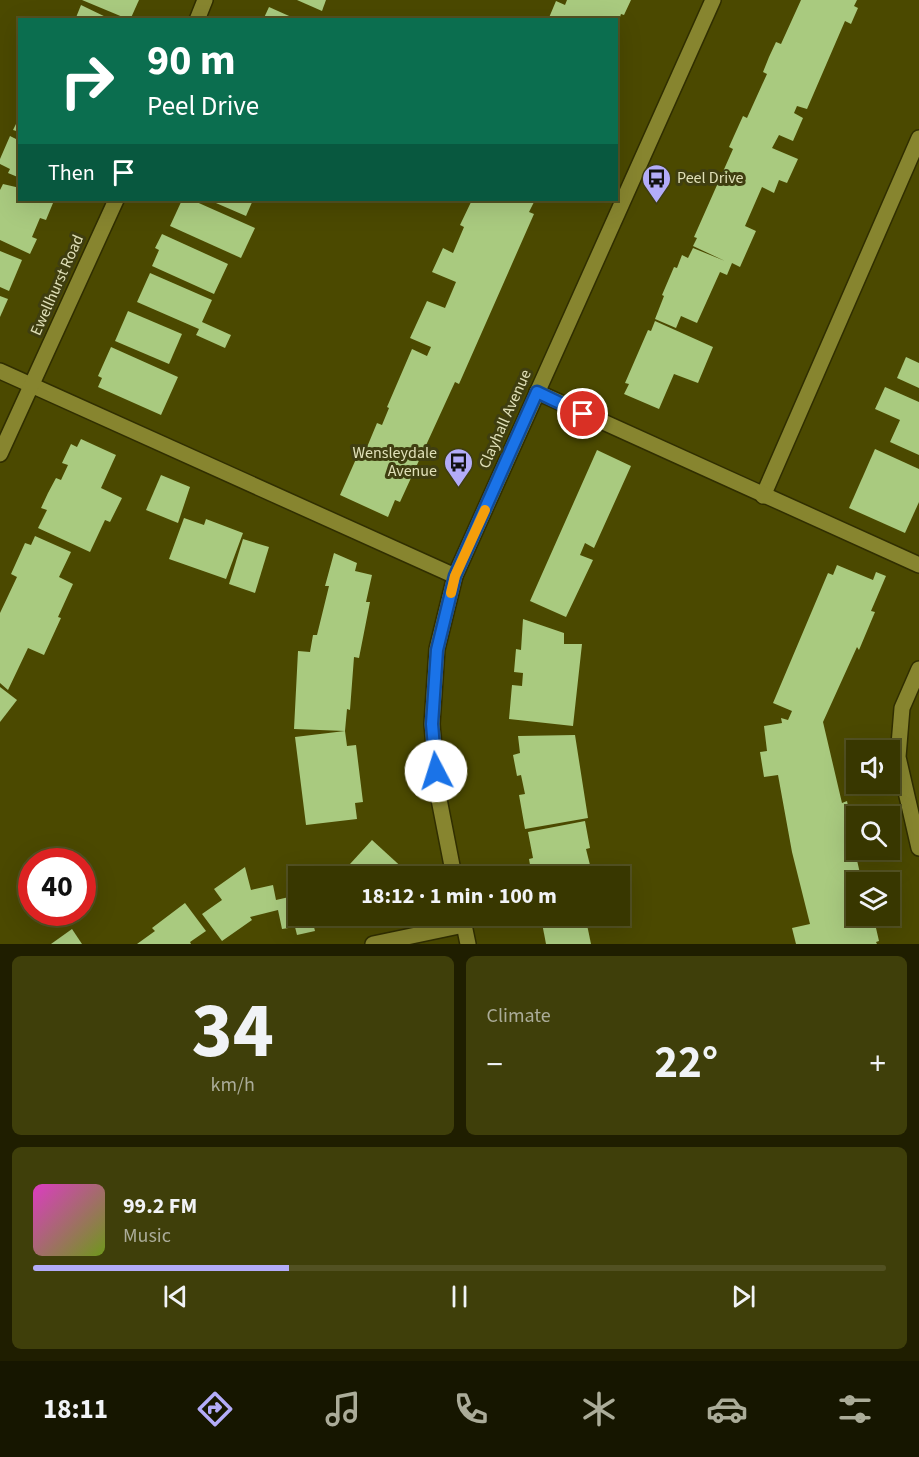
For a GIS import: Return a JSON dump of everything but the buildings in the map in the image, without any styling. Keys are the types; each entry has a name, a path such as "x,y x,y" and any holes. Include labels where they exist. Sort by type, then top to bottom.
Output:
{"street":[{"path":"198,18 206,0"},
{"name":"Clayhall Avenue","path":"452,866 438,794 432,724 437,650 455,576 713,0"},
{"path":"763,496 919,138"},
{"name":"Ewellhurst Road","path":"0,454 116,201"},
{"path":"0,371 455,576"},
{"path":"537,392 919,565"},
{"path":"919,669 902,708 898,757 919,848"},
{"path":"373,944 440,926"},
{"path":"464,926 468,944"}],"slow traffic":[{"path":"451,593 455,576 485,510"}],"place":[{"name":"Peel Drive","path":"656,204"},
{"name":"Wensleydale Avenue","path":"458,488"}],"route":[{"path":"436,771 432,724 437,650 455,576 537,392 583,414"}]}
